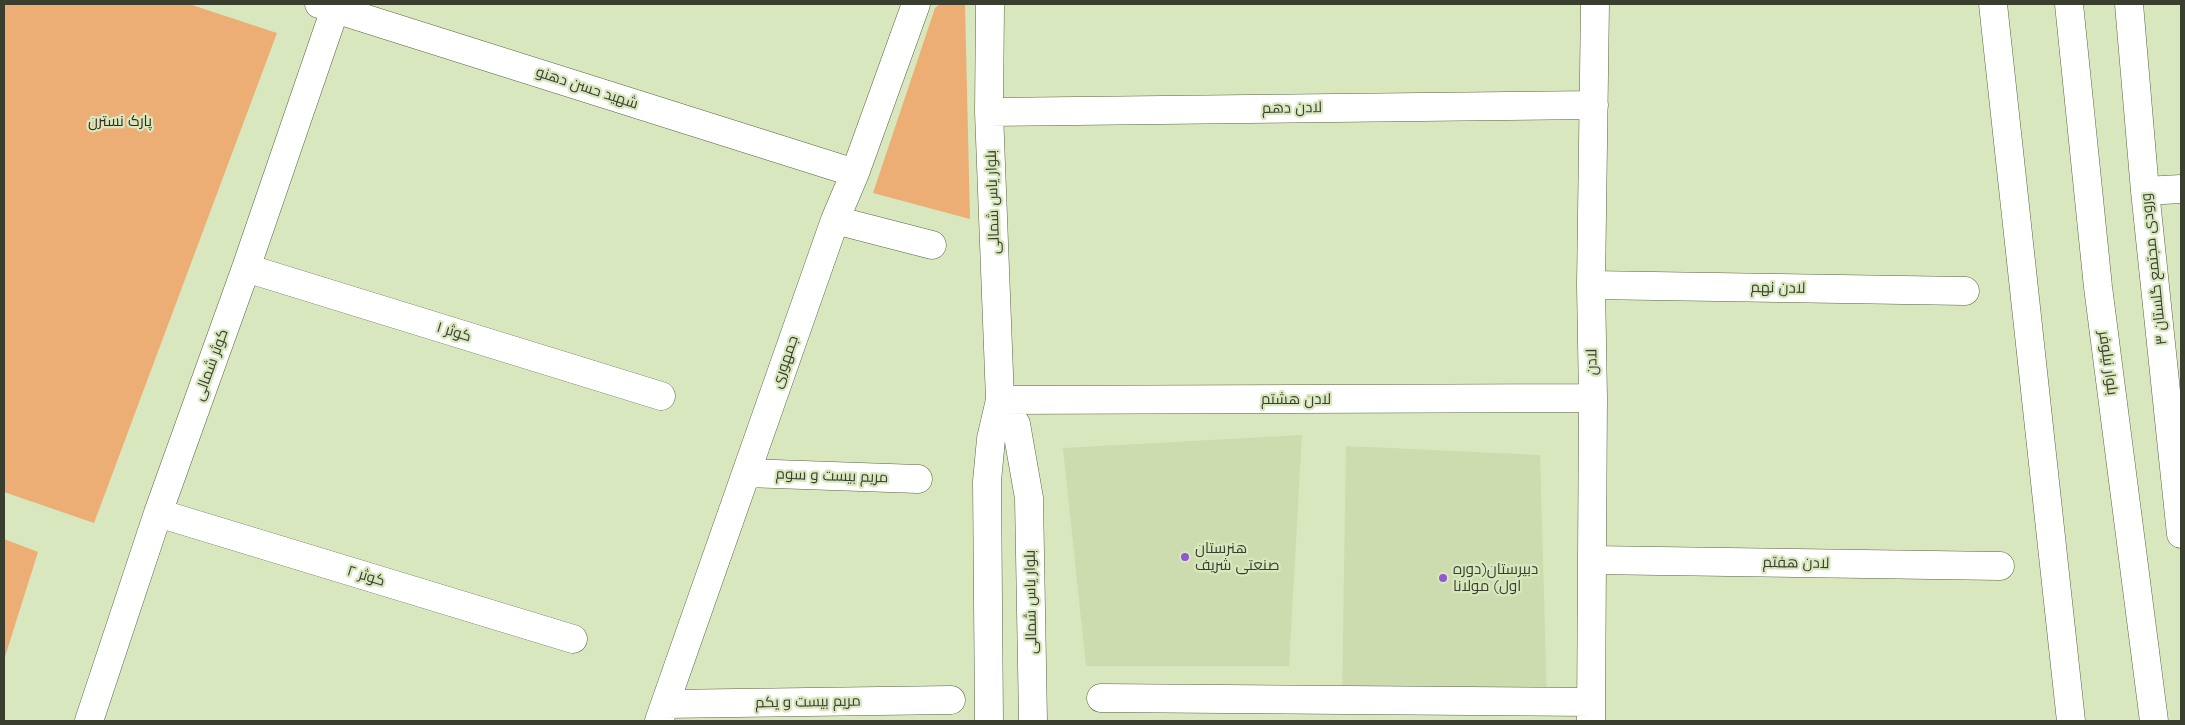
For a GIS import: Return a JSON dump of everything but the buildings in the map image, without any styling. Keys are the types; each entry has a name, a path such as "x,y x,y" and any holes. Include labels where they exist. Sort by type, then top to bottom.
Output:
{"street":[{"name":"جمهوری","path":"662,713 835,220 855,173 916,4"},
{"name":"بلوار یاس شمالی","path":"989,721 987,481 991,439 1000,400 990,112 990,4"},
{"name":"لادن","path":"1591,712 1593,398 1591,285 1595,4"},
{"path":"1993,4 2071,721"},
{"name":"بلوار نیلوفر","path":"2069,4 2098,287 2154,721"},
{"name":"ورودی مجتمع گلستان ۳","path":"2129,4 2145,191 2181,534"},
{"name":"شهید حسن دهنو","path":"327,6 855,173"},
{"name":"کوثر شمالی","path":"89,721 158,513 246,268 327,6"},
{"name":"لادن دهم","path":"990,112 1594,105"},
{"path":"2145,191 2181,189"},
{"path":"835,220 932,245"},
{"name":"کوثر ۱","path":"246,268 661,396"},
{"name":"لادن نهم","path":"1591,285 1965,291"},
{"name":"لادن هشتم","path":"1000,400 1593,398"},
{"name":"بلوار یاس شمالی","path":"1000,400 1016,424 1029,498 1033,721"},
{"name":"مریم بیست و سوم","path":"746,473 918,479"},
{"name":"کوثر ۲","path":"158,513 573,639"},
{"name":"لادن هفتم","path":"1592,560 2000,566"},
{"path":"1100,698 1591,712"},
{"name":"مریم بیست و یکم","path":"662,713 951,700"}],"shaded area":[{"name":"هنرستان صنعتی شریف","path":"1302,435 1289,666 1086,666 1063,448"},
{"name":"دبیرستان(دوره اول) مولانا","path":"1346,446 1540,455 1547,702 1342,700"}],"green space":[{"name":"پارک نسترن","path":"4,4 189,4 277,33 94,523 4,492"},
{"path":"940,4 965,4 970,219 873,193 935,8"},
{"path":"4,539 38,552 4,660"}],"place":[{"name":"هنرستان صنعتی شریف","path":"1185,557"},
{"name":"دبیرستان(دوره اول) مولانا","path":"1443,578"}]}
